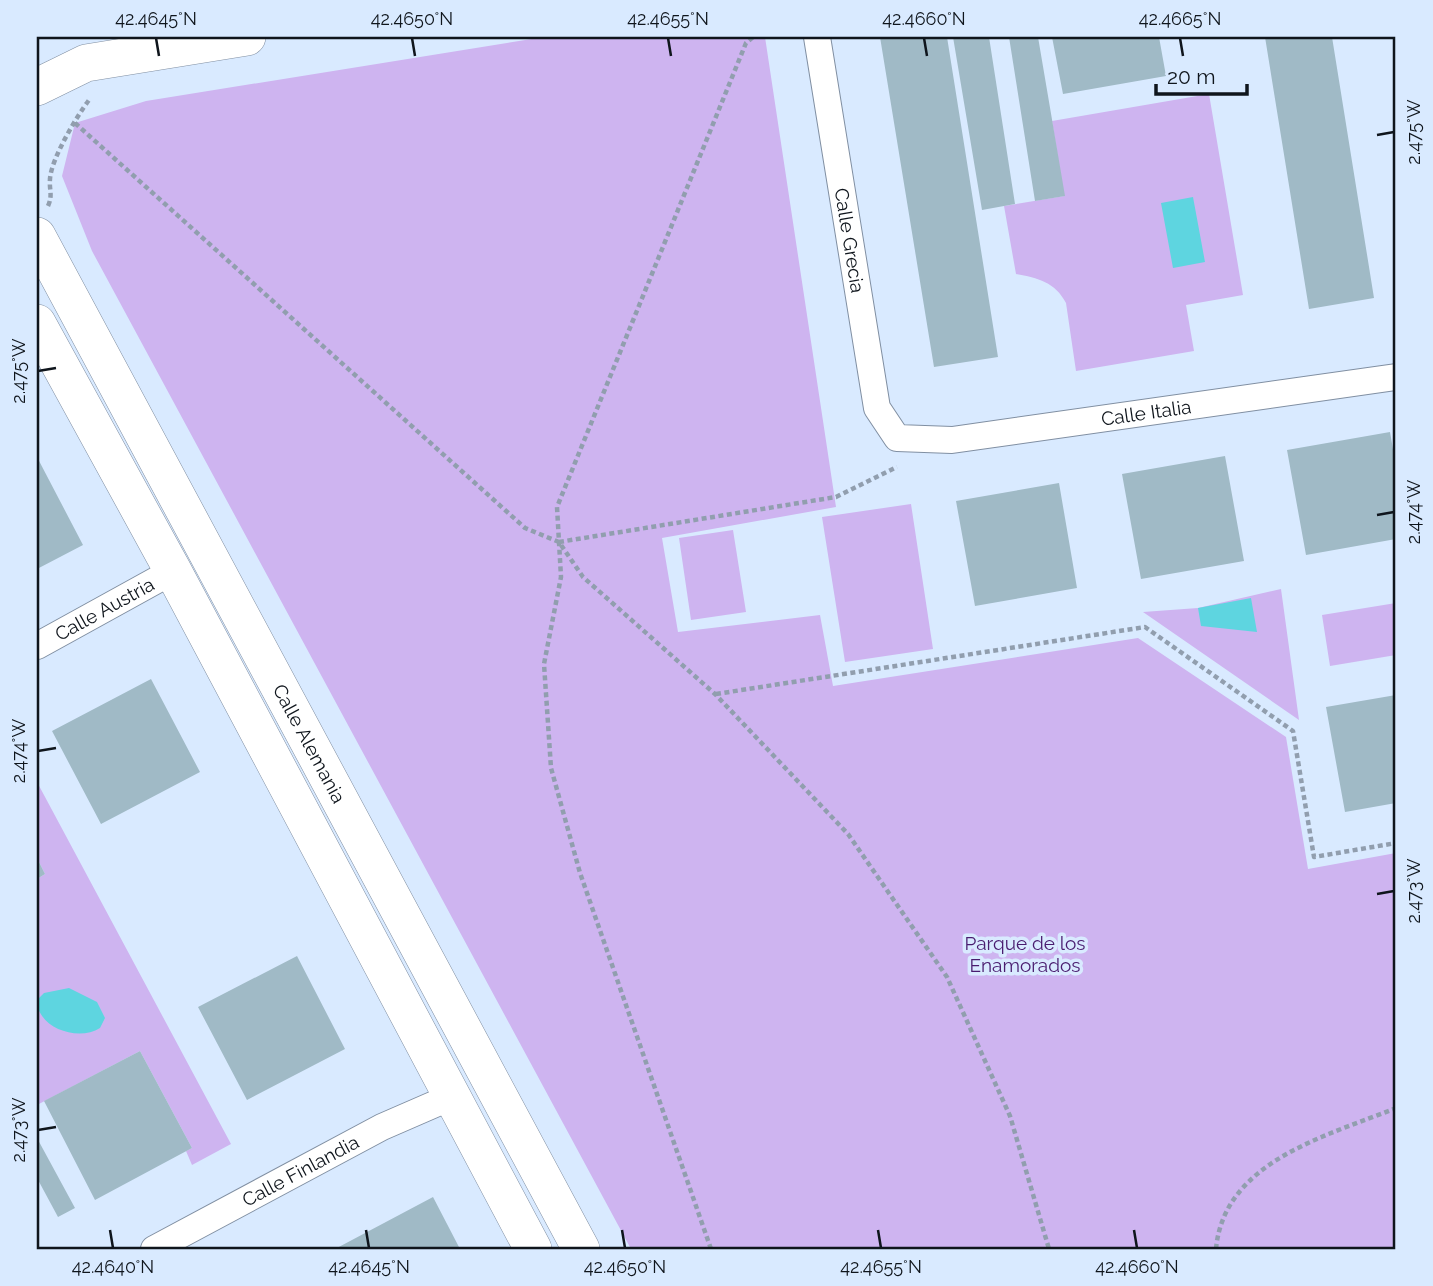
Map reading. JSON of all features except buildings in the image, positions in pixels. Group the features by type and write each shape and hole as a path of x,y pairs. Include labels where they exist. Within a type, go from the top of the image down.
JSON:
{"main road":[{"path":"37,87 86,63 247,37"},
{"name":"Calle Alemania","path":"42,222 581,1249"},
{"name":"Calle Alemania","path":"37,323 173,571 533,1249"}],"street":[{"name":"Calle Grecia","path":"817,37 877,408 901,450"},
{"name":"Calle Italia","path":"901,450 952,440 1396,377"},
{"name":"Calle Austria","path":"37,646 173,571"},
{"name":"Calle Finlandia","path":"153,1249 383,1127 451,1097"}],"path":[{"path":"711,1249 580,873 551,768 544,664 561,577 558,507 746,43 753,37"},
{"path":"42,222 52,196 50,179 53,164 88,101 95,96"},
{"path":"75,123 525,528 559,542 835,497 901,450"},
{"path":"559,542 583,577 715,694 848,834 947,977 1010,1116 1049,1249"},
{"path":"715,694 1145,626 1293,731 1314,857 1396,843"},
{"path":"1216,1249 1217,1231 1233,1196 1267,1165 1316,1140 1396,1108"}],"green space":[{"name":"Parque de los Enamorados","path":"544,37 765,37 836,507 662,538 678,632 820,615 833,686 1138,638 1286,737 1308,869 1396,853 1396,1249 631,1249 92,251 62,176 75,123 146,101"},
{"path":"1209,94 1243,295 1186,305 1194,351 1076,371 1066,303 1057,290 1045,282 1016,274 1004,206 1064,196 1052,121"},
{"path":"911,504 933,649 845,662 822,517"},
{"path":"733,530 746,612 691,620 679,538"},
{"path":"1281,589 1299,720 1143,612 1198,608"},
{"path":"1396,603 1396,655 1330,666 1322,615"},
{"path":"37,782 231,1144 192,1165 186,1151 192,1148 140,1051 37,1105 37,879 45,874 37,858"}],"water":[{"path":"1193,197 1205,262 1173,268 1161,203"},
{"path":"1251,598 1257,632 1201,626 1198,608"},
{"path":"69,988 97,1002 105,1018 100,1028 91,1032 70,1033 51,1025 44,1018 37,1000 44,993"}]}
